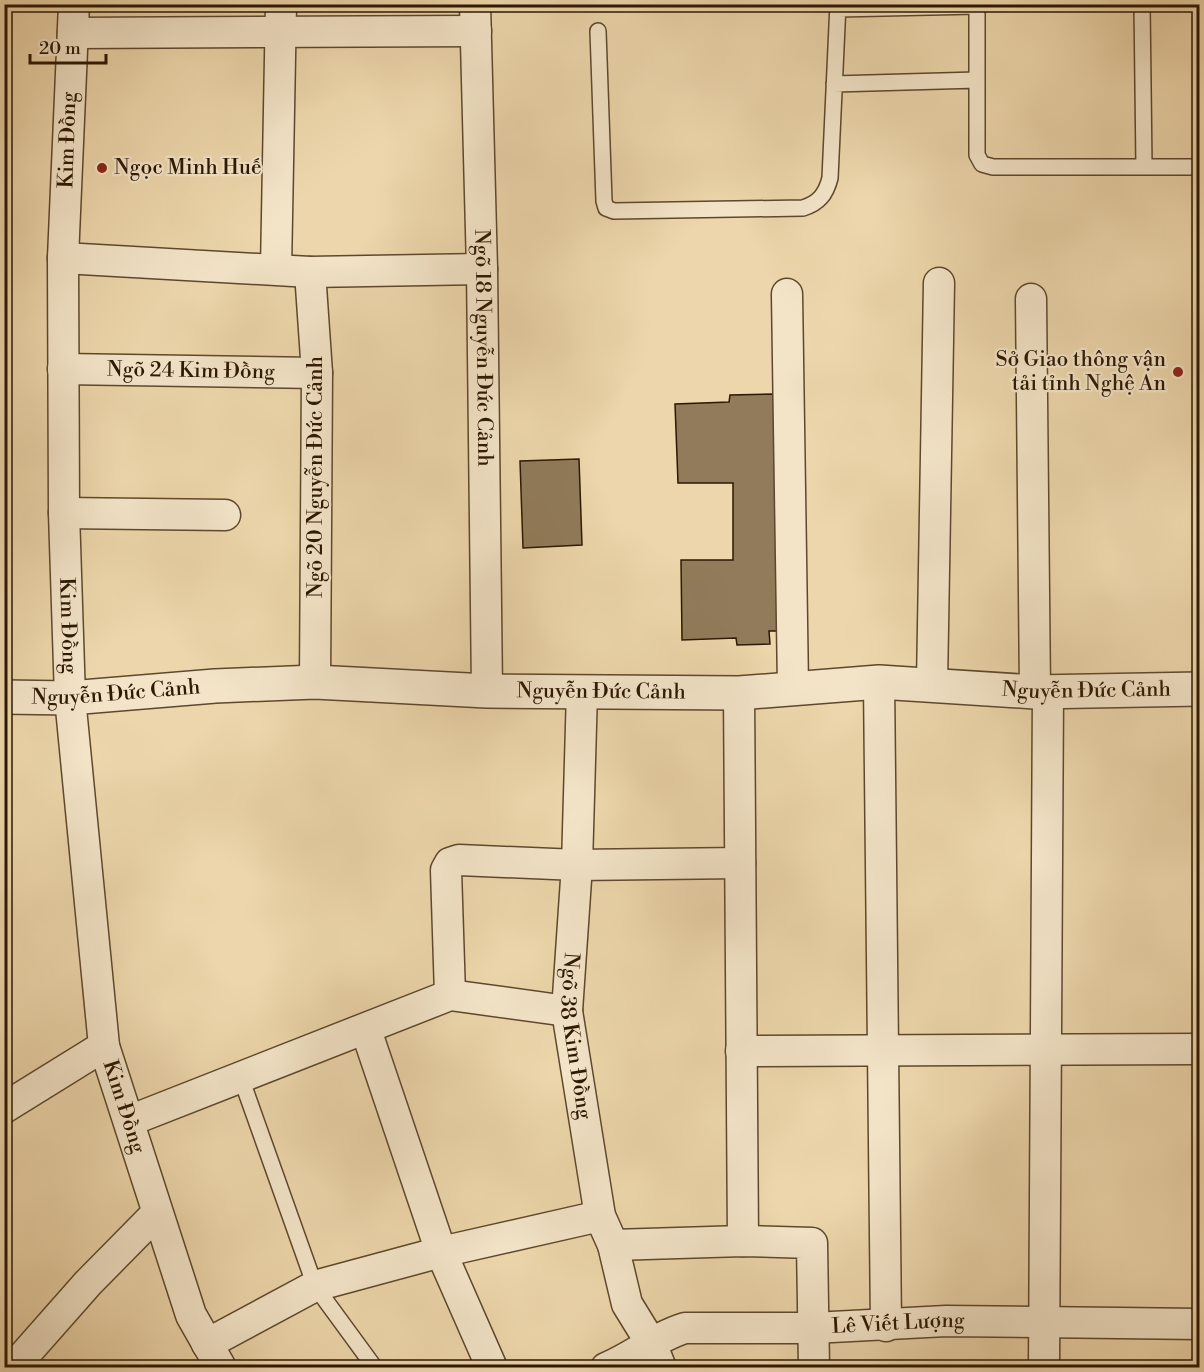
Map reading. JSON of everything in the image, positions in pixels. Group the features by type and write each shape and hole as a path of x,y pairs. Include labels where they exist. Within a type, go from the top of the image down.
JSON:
{"street":[{"path":"276,269 281,4"},
{"path":"74,19 280,34 476,18"},
{"name":"Ngõ 18 Nguyễn Đức Cảnh","path":"476,18 482,269 487,691"},
{"name":"Kim Đồng","path":"74,19 63,258 64,513 70,698 104,1047 190,1315 214,1356"},
{"path":"63,258 310,272 482,269"},
{"name":"Ngõ 20 Nguyễn Đức Cảnh","path":"310,272 317,373 315,682"},
{"path":"933,684 939,283"},
{"path":"788,294 793,687"},
{"path":"1031,299 1042,692 1046,1050 1044,1368"},
{"name":"Ngõ 24 Kim Đồng","path":"63,369 317,373"},
{"path":"64,513 225,515"},
{"name":"Nguyễn Đức Cảnh","path":"4,697 70,698 215,686 315,682 487,691 739,693 879,682 1042,692 1200,689"},
{"path":"879,682 886,1326"},
{"name":"Ngõ 38 Kim Đồng","path":"582,691 577,865 567,1011 600,1216 613,1245 627,1304 656,1355"},
{"path":"739,693 743,1241"},
{"path":"450,995 446,870 450,863 459,860 577,865 740,862"},
{"path":"129,1121 366,1030 450,995 567,1011"},
{"path":"366,1030 441,1252 492,1368"},
{"path":"4,1108 104,1047"},
{"path":"741,1051 1200,1049"},
{"path":"13,1368 88,1283 158,1213"},
{"path":"214,1356 315,1286 441,1252 600,1216"},
{"path":"613,1245 743,1241 812,1243 814,1368"},
{"name":"Lê Viết Lượng","path":"606,1368 633,1356 656,1355 685,1328 813,1328 886,1326 946,1321 1200,1324"}],"lane":[{"path":"1142,4 1144,167"},
{"path":"598,31 603,201 606,208 614,211 803,208 813,205 827,189 830,178 838,7 977,5 977,155 982,164 993,167 1200,167"},
{"path":"834,84 977,80"},
{"path":"241,1078 315,1286 375,1368"}],"building":[{"path":"775,394 780,631 769,631 770,644 737,645 736,638 682,640 681,560 733,560 733,483 678,483 675,404 729,402 730,395"},
{"path":"579,459 582,545 523,548 520,461"}],"place":[{"name":"Ngọc Minh Huế","path":"102,168"},
{"name":"Sở Giao thông vận tải tỉnh Nghệ An","path":"1178,372"}]}
